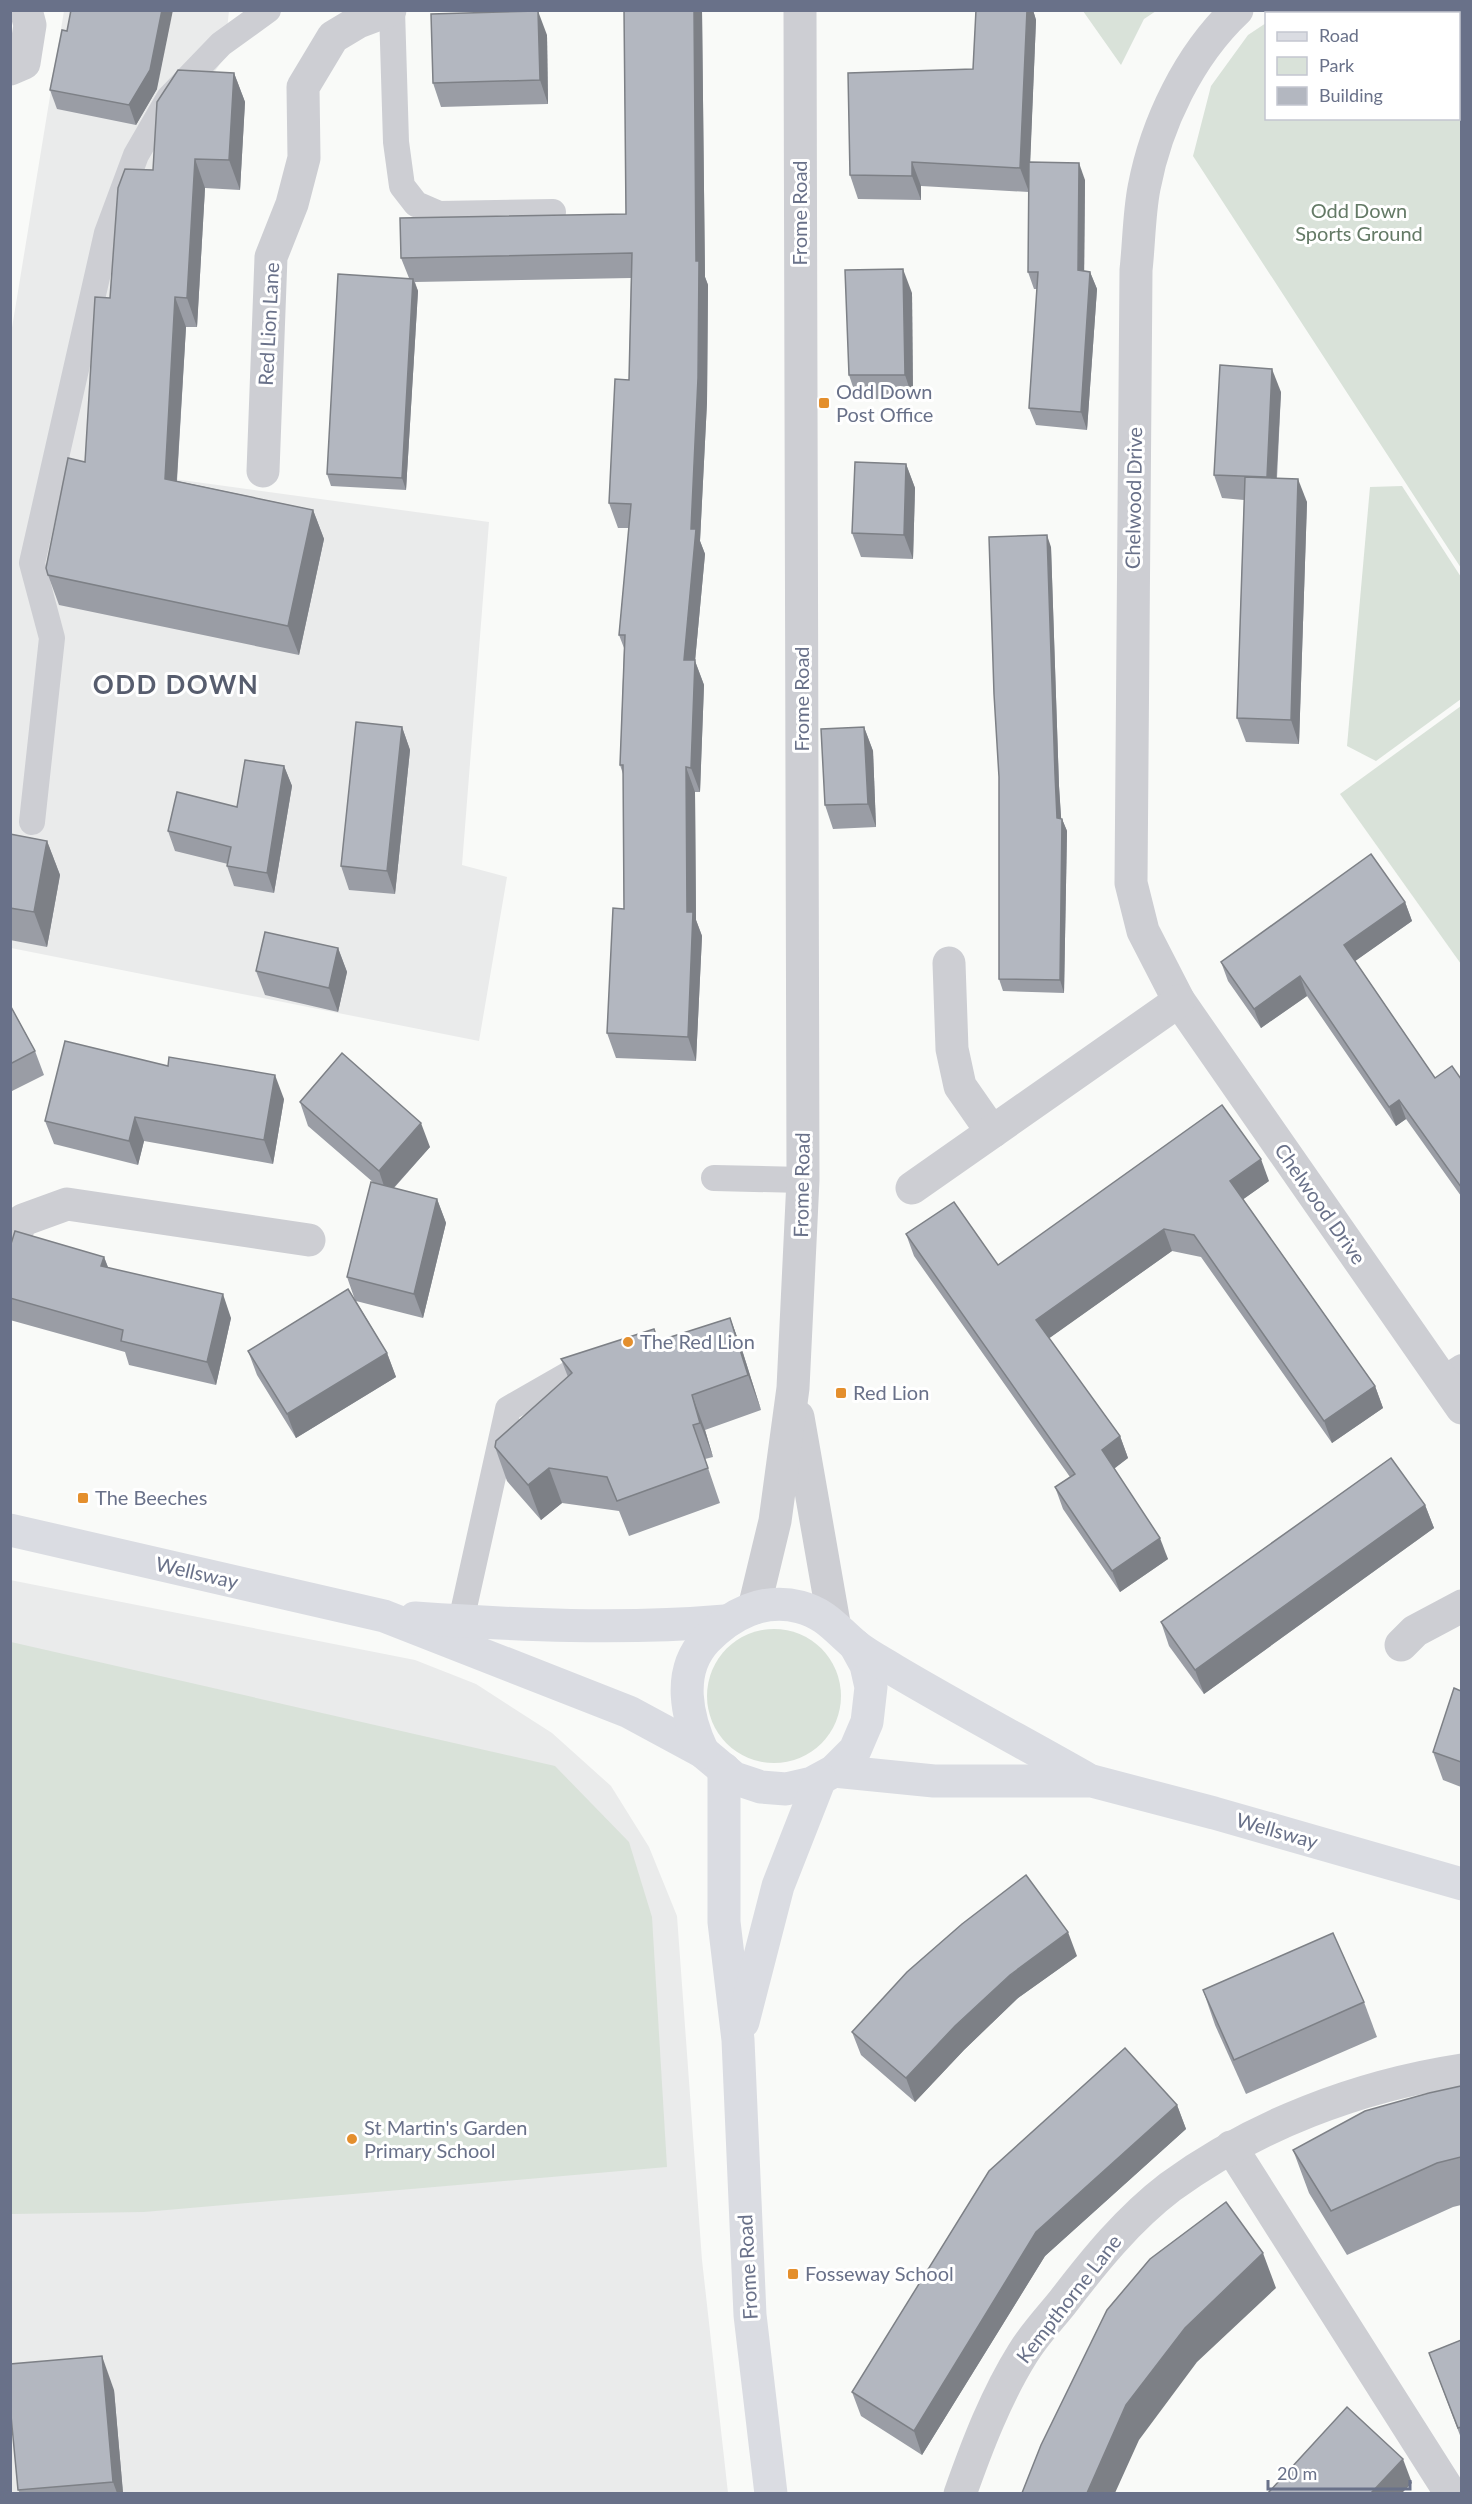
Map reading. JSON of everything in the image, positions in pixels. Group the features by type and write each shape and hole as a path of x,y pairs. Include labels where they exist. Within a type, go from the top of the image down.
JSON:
{"main road":[{"name":"Wellsway","path":"10,1530 384,1616 630,1712 713,1760 734,1778 761,1787 786,1788 827,1775 934,1781 1092,1781 1214,1813 1461,1884"},
{"name":"Wellsway","path":"384,1616 518,1626 655,1627 740,1614 769,1604 800,1607 1092,1781"},
{"path":"713,1760 690,1724 686,1691 694,1659 703,1643 740,1614"},
{"path":"827,1775 855,1750 867,1722 871,1687 866,1665 844,1634"},
{"name":"Frome Road","path":"713,1760 724,1922 738,2040 750,2315 771,2493"},
{"name":"Frome Road","path":"738,2040 778,1886 827,1775"}],"street":[{"path":"10,69 24,63 30,25 26,10"},
{"name":"Red Lion Lane","path":"263,471 271,257 292,204 304,158 303,87 333,37 358,22 391,10"},
{"name":"Frome Road","path":"740,1614 775,1521 793,1388 803,1180 800,10"},
{"name":"Chelwood Drive","path":"1237,10 1186,76 1166,116 1143,188 1136,270 1131,883 1143,931 1179,1001 1452,1373 1461,1408"},
{"path":"949,963 952,1049 960,1086 992,1132"},
{"path":"912,1188 1179,1001"},
{"path":"10,1241 23,1220 67,1204 309,1240"},
{"name":"Frome Road","path":"793,1388 844,1634"},
{"path":"1401,1645 1415,1631 1461,1605"},
{"name":"Kempthorne Lane","path":"960,2493 979,2440 1023,2353 1114,2238 1169,2188 1231,2148 1326,2103 1428,2075 1461,2070"},
{"path":"1231,2148 1451,2493"}],"lane":[{"path":"32,822 52,638 32,563 107,233 136,155 169,98 221,44 268,10"},
{"path":"391,10 396,142 402,186 416,204 439,214 553,212"},
{"path":"714,1178 803,1180"},
{"path":"461,1621 508,1409 576,1370"}],"shaded area":[{"path":"64,11 229,11 224,58 169,139 108,470 489,522 462,865 507,877 479,1041 11,948 11,334"},
{"name":"St Martin's Garden Primary School","path":"10,1580 415,1660 476,1684 552,1733 611,1786 649,1847 677,1916 702,2260 728,2493 11,2493"}],"green space":[{"path":"1083,11 1156,11 1144,19 1121,65"},
{"name":"Odd Down Sports Ground","path":"1461,11 1461,568 1193,156 1211,86 1248,35 1265,24 1265,120 1460,120 1460,12 1284,12"},
{"path":"1402,486 1461,577 1461,699 1376,761 1347,746 1370,487"},
{"path":"1461,706 1461,964 1340,794"},
{"path":"774,1629 800,1634 821,1649 836,1670 841,1696 836,1722 821,1743 800,1758 774,1763 748,1758 727,1743 712,1722 707,1696 712,1670 727,1649 748,1634"},
{"path":"11,1642 555,1766 629,1842 652,1917 667,2167 144,2212 11,2214"}],"building":[{"path":"71,10 162,10 150,70 129,105 50,90 62,30 67,31"},
{"path":"624,10 694,10 696,261 699,261 698,378 691,529 696,529 684,660 695,660 691,768 686,767 687,912 693,912 688,1037 607,1033 613,908 624,909 623,765 620,765 625,635 619,635 631,504 609,503 615,379 629,380 632,253 401,258 400,218 626,214"},
{"path":"976,10 1027,10 1020,168 912,162 912,176 850,175 848,73 973,69"},
{"path":"538,11 540,80 433,83 431,14"},
{"path":"178,70 234,73 229,160 195,159 187,298 175,297 165,479 313,510 288,626 48,575 46,568 68,458 85,462 95,297 110,298 118,188 125,169 153,170 157,102"},
{"path":"1029,162 1079,163 1078,270 1090,272 1081,412 1029,408 1038,272 1028,272"},
{"path":"903,269 905,375 849,375 845,270"},
{"path":"338,274 413,279 402,478 327,474"},
{"path":"1220,365 1272,369 1267,477 1214,475"},
{"path":"855,462 906,464 904,535 852,533"},
{"path":"1245,477 1298,479 1291,720 1237,718"},
{"path":"1047,535 1057,818 1062,819 1060,980 999,979 999,777 989,537"},
{"path":"356,722 402,727 387,871 341,866"},
{"path":"864,727 868,804 825,805 821,729"},
{"path":"245,760 284,766 267,873 227,866 231,847 168,831 177,792 237,807"},
{"path":"10,834 47,841 34,912 10,908"},
{"path":"1371,854 1405,902 1344,945 1435,1078 1452,1066 1461,1079 1461,1187 1399,1100 1389,1107 1300,976 1254,1009 1221,962"},
{"path":"265,932 338,948 329,988 256,971"},
{"path":"10,1005 35,1051 10,1064"},
{"path":"65,1041 168,1066 169,1057 275,1075 264,1140 135,1117 129,1141 45,1121"},
{"path":"342,1053 421,1123 379,1171 300,1102"},
{"path":"1222,1105 1261,1159 1230,1181 1375,1386 1324,1421 1194,1235 1164,1229 1036,1320 1120,1436 1102,1450 1160,1538 1112,1571 1055,1487 1075,1474 906,1234 954,1202 998,1265"},
{"path":"371,1182 437,1199 414,1294 347,1277"},
{"path":"15,1231 104,1257 101,1266 223,1294 207,1362 121,1341 123,1330 10,1298 10,1247"},
{"path":"348,1289 387,1353 287,1414 248,1351"},
{"path":"730,1318 748,1375 692,1395 700,1423 693,1425 708,1468 617,1501 607,1477 549,1468 528,1485 495,1447 496,1441 572,1373 561,1359 654,1329 658,1341"},
{"path":"1391,1458 1425,1505 1195,1670 1161,1622"},
{"path":"1454,1688 1461,1691 1461,1762 1433,1752"},
{"path":"1026,1875 1068,1932 1010,1975 955,2026 906,2078 852,2032 907,1972 962,1924"},
{"path":"1333,1933 1364,2002 1234,2060 1203,1990"},
{"path":"1125,2048 1177,2105 1036,2232 914,2431 852,2392 989,2171"},
{"path":"1461,2086 1461,2157 1437,2163 1331,2211 1293,2150 1365,2111"},
{"path":"1226,2202 1263,2253 1185,2328 1126,2405 1087,2493 1022,2493 1041,2445 1107,2310 1150,2259"},
{"path":"1461,2340 1461,2427 1458,2428 1429,2353"},
{"path":"102,2356 113,2482 18,2490 10,2405 10,2364"},
{"path":"1347,2407 1403,2459 1371,2493 1268,2493"}],"place":[{"name":"Odd Down Post Office","path":"824,403"},
{"name":"The Red Lion","path":"628,1342"},
{"name":"Red Lion","path":"841,1393"},
{"name":"The Beeches","path":"83,1498"},
{"name":"St Martin's Garden Primary School","path":"352,2139"},
{"name":"Fosseway School","path":"793,2274"}],"district":[{"name":"ODD DOWN","path":"176,685"}]}
